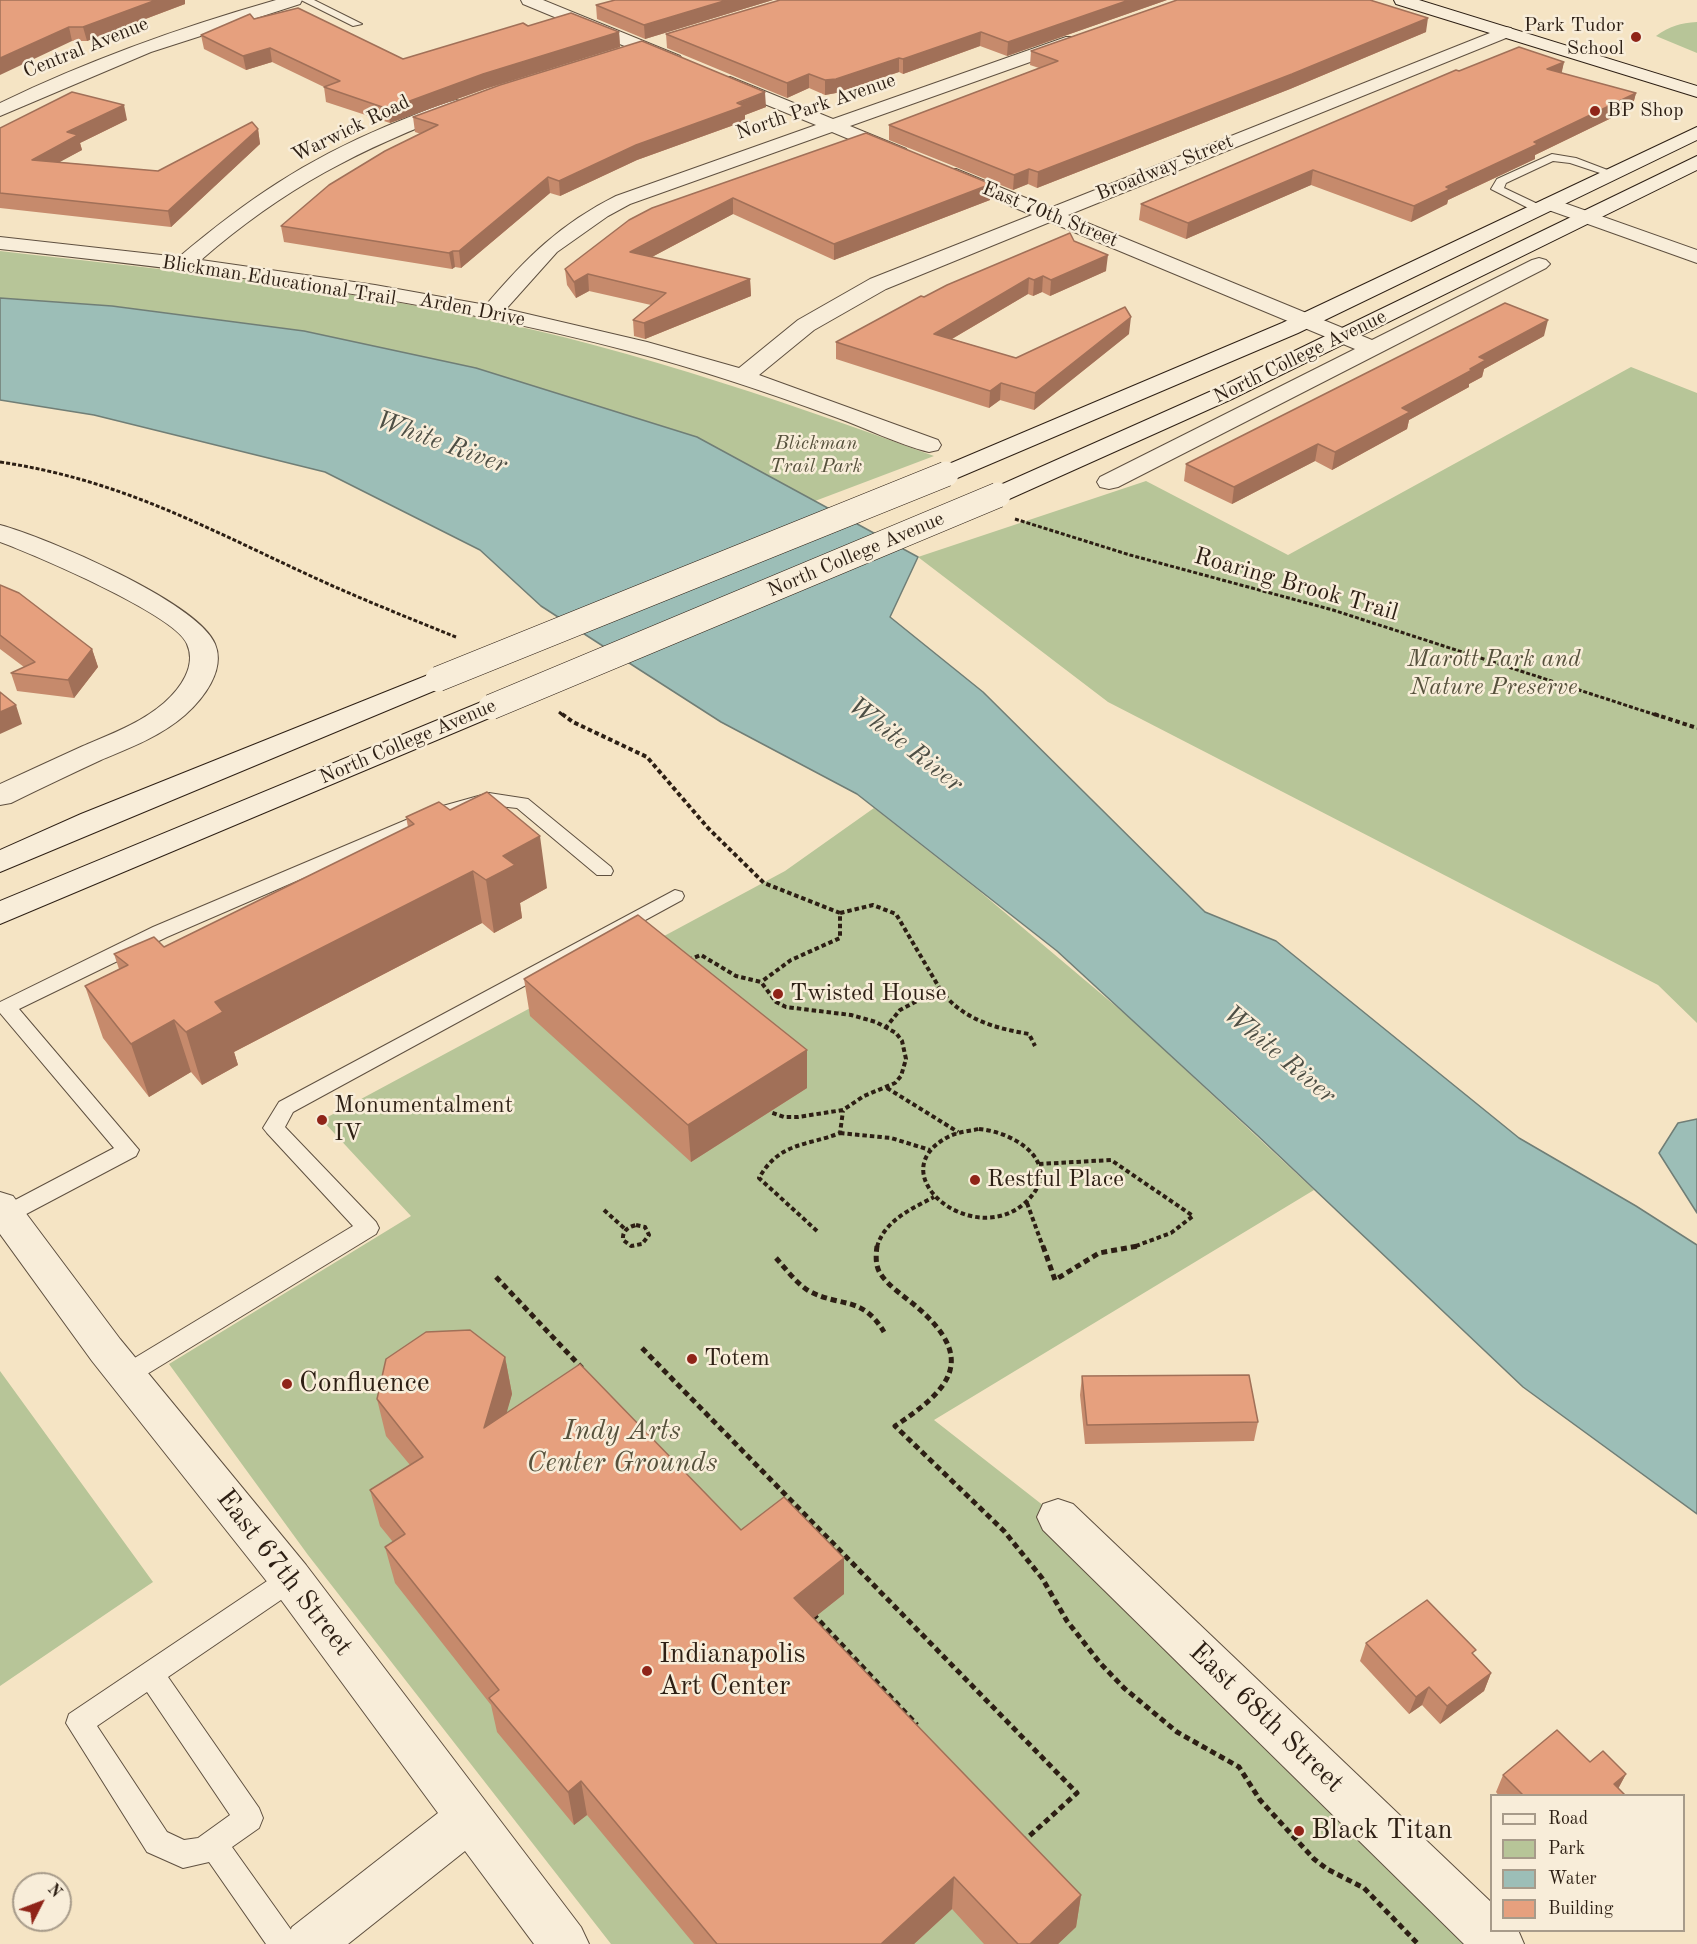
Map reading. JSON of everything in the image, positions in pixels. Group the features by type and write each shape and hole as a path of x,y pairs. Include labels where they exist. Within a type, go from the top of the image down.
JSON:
{"street":[{"name":"Central Avenue","path":"0,110 65,79 128,54 294,0"},
{"name":"East 70th Street","path":"529,0 1372,348"},
{"path":"1402,0 1697,92"},
{"name":"Broadway Street","path":"742,377 793,333 849,298 878,284 1505,32"},
{"name":"North Park Avenue","path":"491,313 544,251 565,234 596,214 646,190 1089,35"},
{"path":"621,54 676,38"},
{"name":"Warwick Road","path":"184,264 245,213 305,174 387,134 473,100"},
{"name":"North College Avenue","path":"0,862 104,816 438,679 946,474 1306,320 1697,133"},
{"name":"North College Avenue","path":"0,913 491,707 1004,506 1168,421 1697,162"},
{"path":"1544,207 1585,217 1697,257"},
{"name":"Arden Drive","path":"0,243 184,264 397,295 491,313 598,337 742,377 832,407 929,445"},
{"name":"North College Avenue","path":"1109,482 1539,264"},
{"path":"0,534 58,556 145,598 197,636 202,646 204,663 193,689 182,702 150,725 0,796"},
{"name":"East 67th Street","path":"2,1210 126,1375 291,1580 564,1944"},
{"name":"East 68th Street","path":"1058,1517 1499,1944"},
{"path":"309,1944 470,1817"}],"lane":[{"path":"306,0 357,24"},
{"path":"1544,207 1497,189 1501,181 1552,157 1572,160 1612,174"},
{"path":"2,1210 128,1150 6,1007 160,932 438,813 489,799 522,803 604,871"},
{"path":"126,1375 368,1228 274,1128 286,1107 675,896"},
{"path":"151,1675 249,1818 203,1851 183,1854 157,1842 80,1723 291,1580"},
{"path":"213,1844 284,1944"}],"path":[{"path":"0,462 21,464 113,486 202,523 251,548"},
{"name":"Roaring Brook Trail","path":"1004,506 1130,555 1333,610 1697,728"},
{"path":"764,883 840,913 873,905 896,914 949,1002 963,1013 1013,1031 1029,1034 1035,1046"},
{"path":"681,962 701,956 728,974 745,980 761,982 791,960 840,938 840,913"},
{"path":"761,982 776,1002 786,1007 841,1014 887,1026 902,1040 908,1051 906,1066 893,1084 863,1096 843,1111 792,1118 779,1117 770,1112"},
{"path":"887,1026 900,1010 940,989"},
{"path":"887,1088 958,1132"},
{"path":"840,1133 843,1111"},
{"path":"979,1129 1005,1133 1026,1146 1039,1164 1040,1180 1038,1189 1027,1203 1009,1213 987,1218 954,1211 934,1197 924,1183 923,1163 930,1150 943,1138 958,1132 979,1129"},
{"path":"817,1231 759,1178 770,1161 796,1144 832,1137 840,1133 891,1138 930,1150"},
{"path":"1027,1203 1055,1280 1099,1253 1135,1247 1156,1240 1193,1216 1111,1160 1039,1164"},
{"path":"934,1197 886,1227 875,1250 875,1261 879,1272 944,1333 952,1356 948,1376 940,1393 924,1407 895,1426 1004,1531 1042,1578 1067,1621 1100,1663 1124,1688 1177,1732 1239,1767 1260,1800 1314,1859 1327,1869 1364,1888 1418,1944"},
{"path":"604,1209 625,1229"},
{"path":"636,1225 645,1227 649,1232 648,1239 642,1244 632,1246 623,1240 622,1234 625,1229 636,1225"},
{"path":"776,1258 798,1282 810,1291 866,1309 884,1332"},
{"path":"496,1277 586,1372"},
{"path":"642,1348 1077,1793 1025,1840 1017,1831"},
{"path":"805,1606 919,1727"}],"green space":[{"path":"1697,22 1697,53 1656,36 1675,26"},
{"name":"Blickman Trail Park","path":"0,251 330,291 502,323 690,372 934,456 815,501 697,437 476,368 304,331 113,306 0,298"},
{"name":"Marott Park and Nature Preserve","path":"1631,367 1697,393 1697,1023 1658,985 1108,702 918,557 1146,481 1288,555"},
{"name":"Indy Arts Center Grounds","path":"874,808 978,890 1131,1019 1314,1190 934,1420 1058,1517 1499,1944 611,1944 308,1555 169,1364 411,1216 322,1120 785,871"},
{"path":"0,1371 153,1582 0,1686"}],"water":[{"name":"White River","path":"0,298 112,306 304,331 476,368 697,437 918,557 890,617 983,692 1205,912 1276,941 1519,1138 1636,1206 1697,1245 1697,1514 1523,1387 1257,1135 1057,951 857,794 721,722 541,606 480,550 325,472 94,415 0,400"},
{"path":"1697,1119 1697,1213 1659,1153 1678,1123"}],"building":[{"path":"0,0 156,0 83,27 69,27 0,58"},
{"path":"615,0 727,0 644,25 596,5"},
{"path":"780,0 1129,0 1008,42 981,32 836,79 825,80 809,74 787,83 666,34"},
{"path":"1177,0 1370,0 1428,18 1292,74 1038,172 1029,169 1014,175 889,125 1058,61 1031,51"},
{"path":"298,8 403,59 523,23 528,26 571,13 619,32 483,74 388,109 324,87 340,81 270,48 243,56 201,35 250,14 254,19"},
{"path":"642,41 765,92 737,103 744,106 636,145 559,181 548,177 459,251 449,253 281,226 329,185 385,151 438,125 413,117 500,85"},
{"path":"1519,47 1564,62 1547,69 1636,93 1534,142 1538,144 1446,187 1450,189 1414,206 1313,170 1188,223 1141,204 1456,70 1459,71"},
{"path":"72,92 124,105 67,132 78,135 32,160 158,171 252,122 258,129 168,211 0,193 0,128"},
{"path":"866,133 991,184 834,244 733,198 630,252 750,279 644,323 633,320 666,293 588,274 574,282 565,269 629,220 652,208"},
{"path":"1070,233 1074,241 1108,255 1051,280 1043,276 1034,280 1029,278 934,334 1016,358 1125,307 1131,317 1035,393 1001,383 990,391 836,342 921,296 924,297"},
{"path":"1505,303 1548,320 1479,357 1486,360 1402,408 1410,412 1335,452 1318,444 1234,487 1186,464"},
{"path":"0,585 19,593 92,649 68,680 11,673 35,662 0,635"},
{"path":"0,692 16,705 0,712"},
{"path":"487,792 540,836 503,856 515,865 486,880 473,871 215,1002 223,1012 186,1032 174,1020 131,1044 85,986 128,965 114,954 154,937 164,947 414,824 406,817 439,802 450,810"},
{"path":"638,915 807,1050 688,1125 524,979"},
{"name":"Indianapolis Art Center","path":"470,1330 505,1357 484,1428 580,1364 741,1530 784,1497 844,1558 794,1598 1081,1895 1030,1944 1018,1944 954,1877 881,1944 717,1944 581,1781 568,1792 489,1698 499,1690 385,1547 405,1534 370,1490 423,1457 377,1399 386,1359 426,1332"},
{"path":"1249,1375 1258,1422 1087,1425 1082,1376"},
{"path":"1427,1600 1476,1650 1472,1653 1491,1673 1447,1706 1429,1687 1416,1697 1366,1643"},
{"path":"1557,1730 1590,1762 1603,1751 1626,1774 1614,1784 1624,1794 1522,1794 1503,1775"}],"place":[{"name":"Park Tudor School","path":"1636,37"},
{"name":"BP Shop","path":"1595,111"},
{"name":"Twisted House","path":"778,994"},
{"name":"Monumentalment IV","path":"322,1120"},
{"name":"Restful Place","path":"975,1180"},
{"name":"Totem","path":"692,1359"},
{"name":"Confluence","path":"287,1384"},
{"name":"Indianapolis Art Center","path":"647,1671"},
{"name":"Black Titan","path":"1299,1831"}]}
